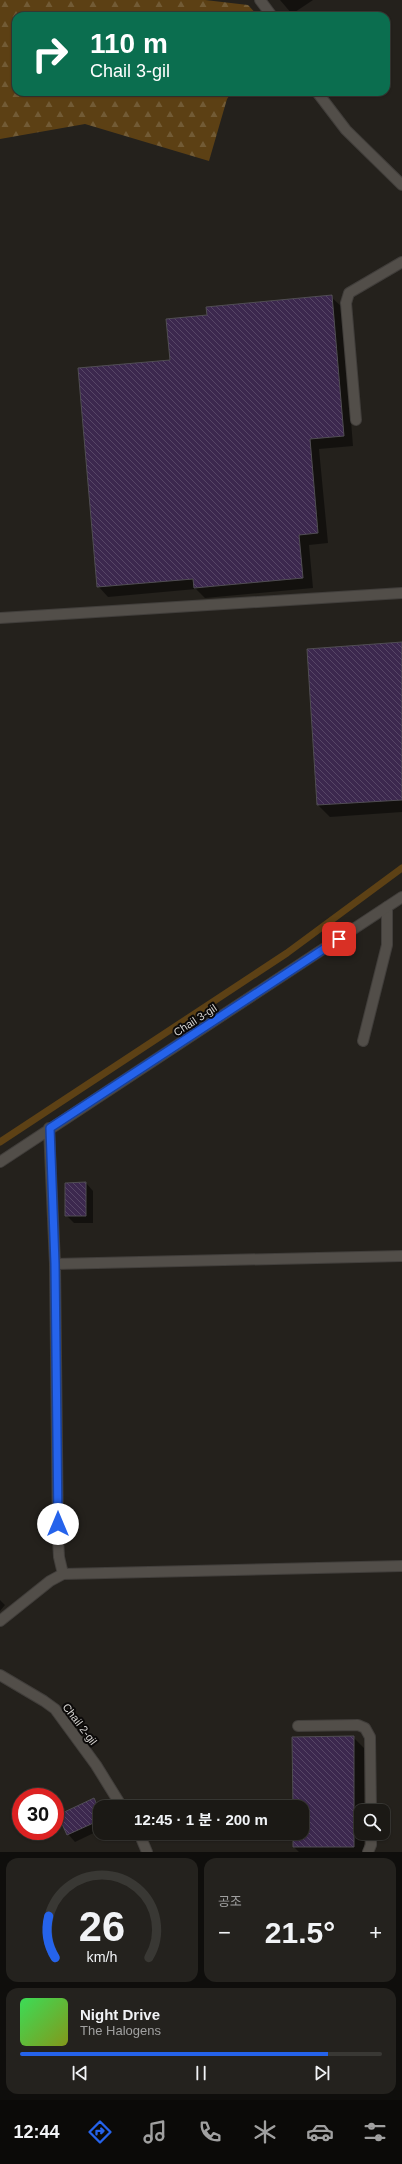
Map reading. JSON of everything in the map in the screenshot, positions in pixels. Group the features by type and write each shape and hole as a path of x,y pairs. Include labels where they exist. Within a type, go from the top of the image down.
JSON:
{"street":[{"path":"260,0 269,12"},
{"path":"320,96 346,130 402,185"},
{"path":"356,420 346,303 349,293 402,262"},
{"path":"0,618 402,594"},
{"name":"Chail 3-gil","path":"0,1162 402,897"},
{"path":"363,1041 387,945 387,907"},
{"path":"50,1128 55,1264 58,1539 59,1557 63,1574"},
{"path":"55,1264 402,1256"},
{"path":"0,1621 50,1581 63,1574 402,1566"},
{"name":"Chail 2-gil","path":"0,1675 55,1709 96,1765 118,1800"},
{"path":"298,1726 358,1725 365,1728 370,1737 371,1804"},
{"path":"142,1840 148,1852"},
{"path":"368,1852 371,1845 371,1840"}],"green space":[{"path":"0,0 205,0 248,5 254,12 12,12 12,96 229,96 209,161 85,124 0,139"}],"building":[{"path":"332,295 344,436 310,439 318,533 299,535 303,578 194,588 193,579 97,587 78,368 170,360 166,319 207,315 206,307"},
{"path":"402,642 402,800 317,805 307,649"},
{"path":"86,1182 86,1216 65,1216 65,1183"},
{"path":"354,1736 354,1847 293,1847 293,1840 309,1840 309,1800 293,1800 292,1737"},
{"path":"94,1798 95,1800 93,1800 93,1823 67,1835 64,1828 64,1812"}],"waterway":[{"path":"0,1142 287,953 402,868"}],"route":[{"path":"58,1524 55,1264 50,1128 339,939"}]}
